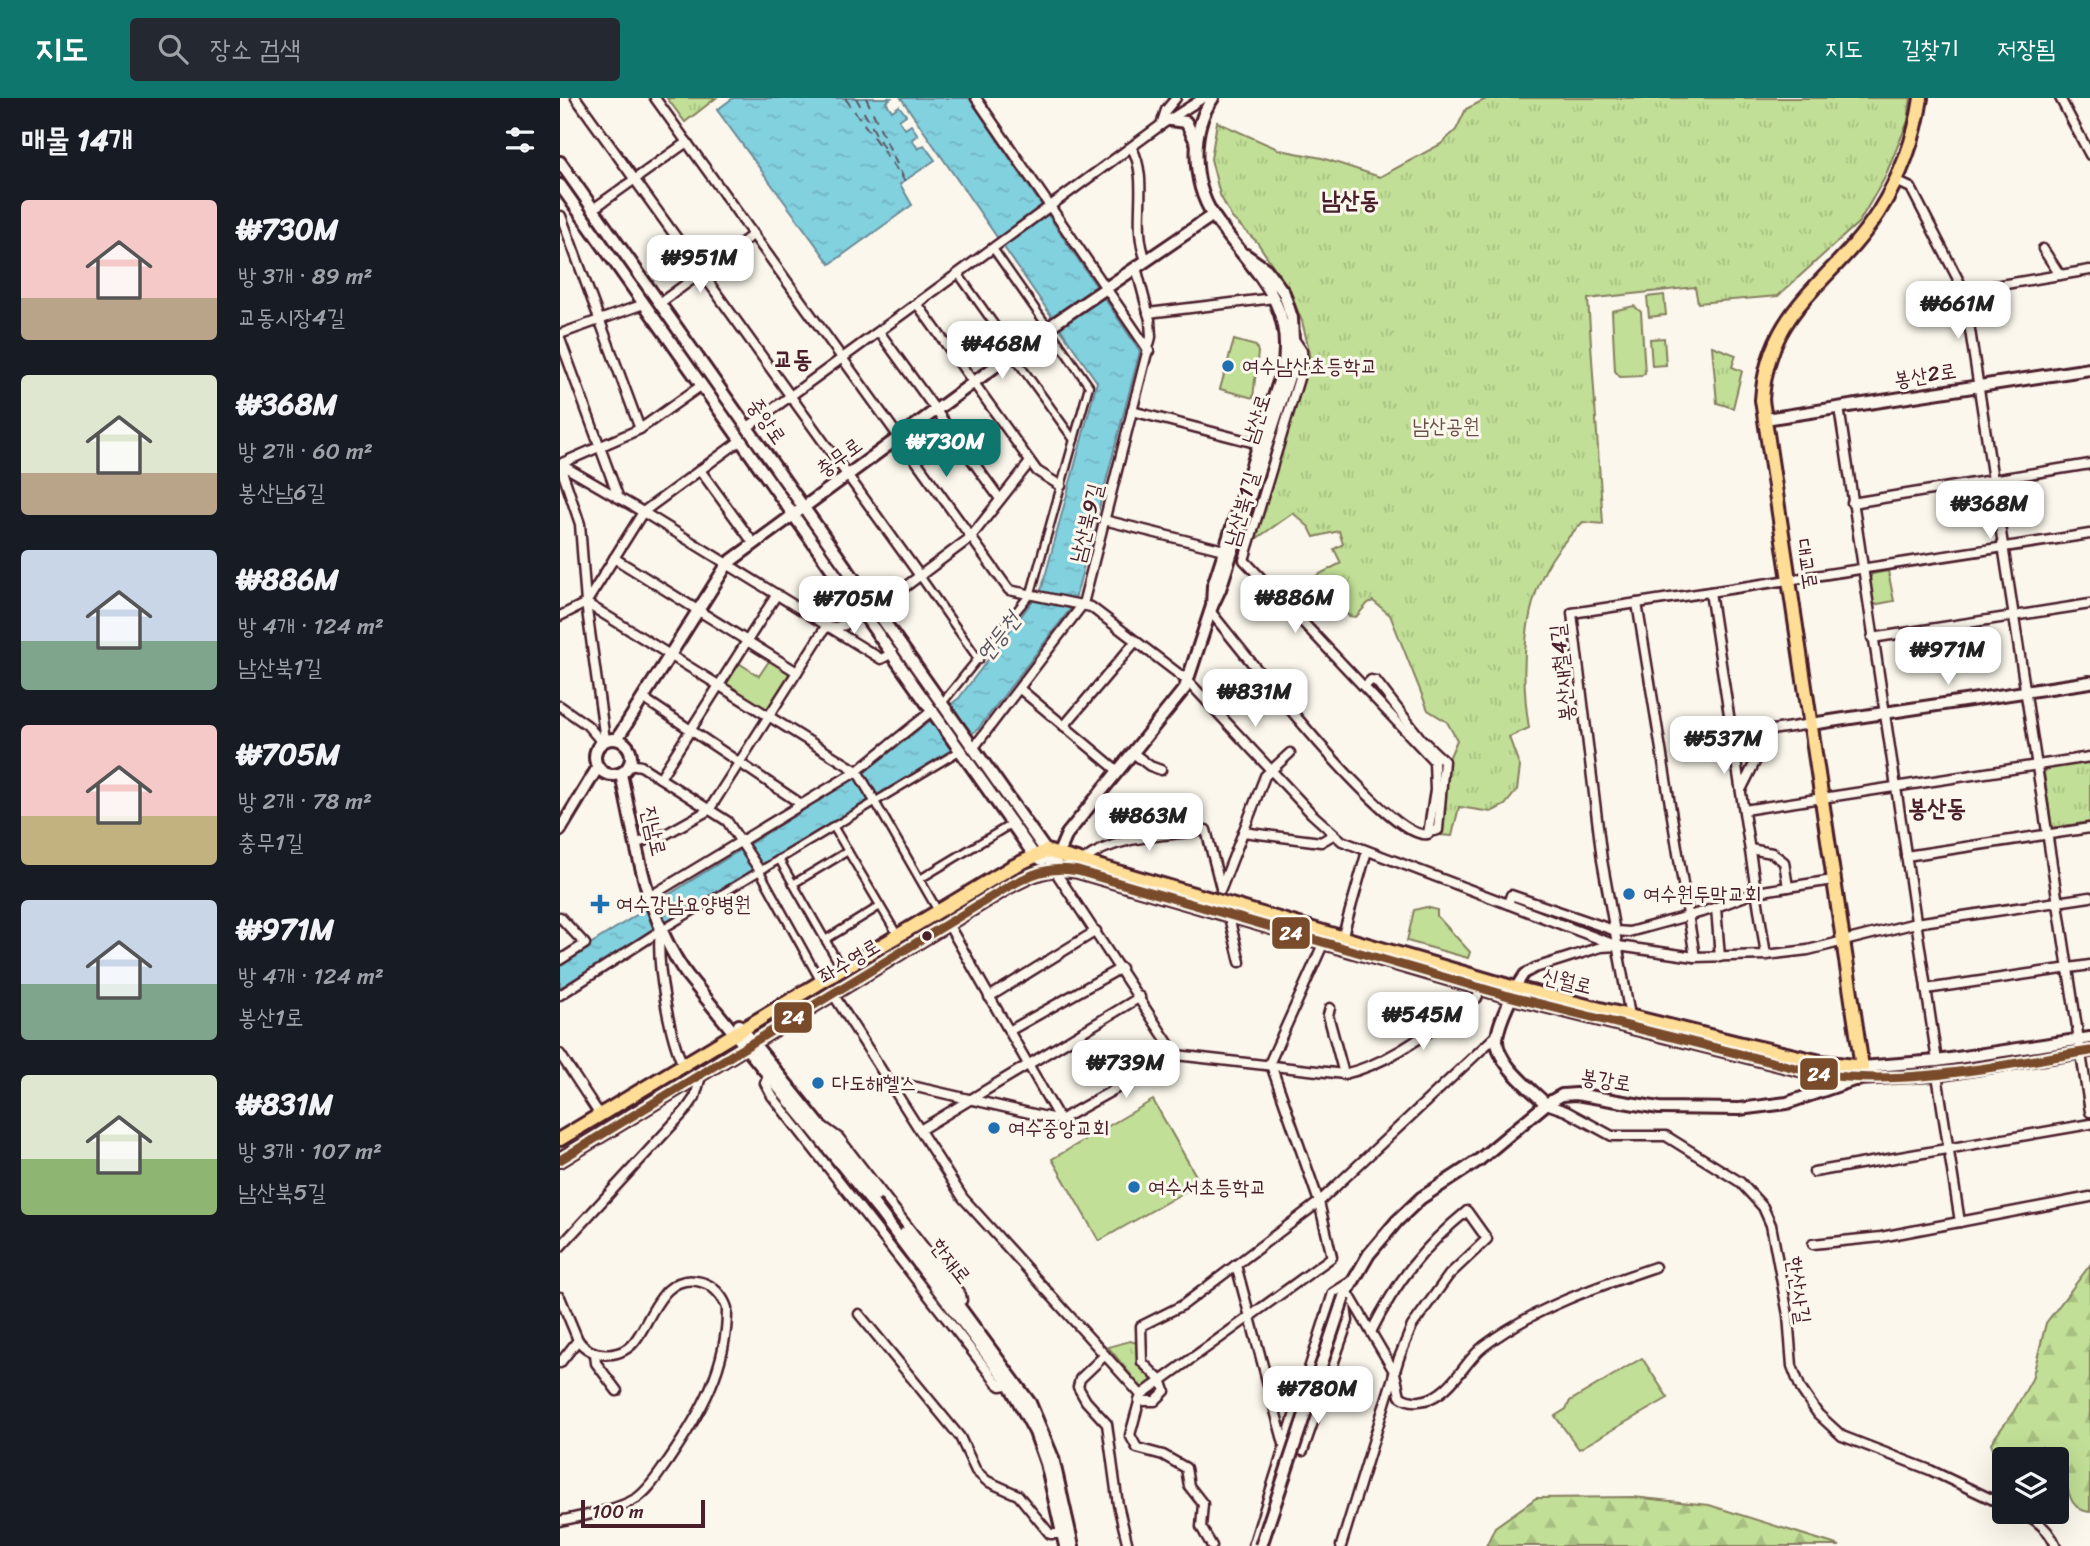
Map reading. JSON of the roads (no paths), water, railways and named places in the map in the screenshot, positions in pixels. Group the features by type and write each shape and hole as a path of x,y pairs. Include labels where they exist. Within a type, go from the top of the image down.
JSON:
{"main road":[{"name":"대교로","path":"1860,1073 1844,941 1765,419 1763,381 1778,334 1805,296 1850,249 1877,214 1896,181 1914,132 1921,98"},
{"name":"신월로","path":"1046,853 1219,893 1513,992 1818,1074 1860,1073"},
{"name":"좌수영로","path":"560,1139 938,911 1046,853"},
{"name":"신월로","path":"1053,868 1079,871 1481,988 1630,1016 1860,1073"},
{"name":"좌수영로","path":"560,1160 1019,881 1053,868"},
{"path":"804,992 813,1005"},
{"path":"656,1082 664,1096"}],"street":[{"path":"576,98 979,660"},
{"path":"655,98 1009,590 1079,603 1136,641 1188,681 1333,835 1342,841 1618,946 1695,957 1766,955 1844,941 1916,923 2090,897"},
{"path":"976,98 1149,351"},
{"path":"748,427 1203,98"},
{"name":"남산로","path":"1211,608 1213,586 1284,361 1282,321 1275,298 1213,215 1200,179 1197,145 1202,117 1213,98"},
{"path":"2060,98 2090,155"},
{"path":"1165,123 1166,110 1174,99"},
{"path":"1165,123 1186,122 1197,145"},
{"path":"593,209 687,142"},
{"path":"1132,148 1139,167 1139,235 1146,260"},
{"name":"중앙로","path":"560,162 973,743"},
{"path":"1896,181 1911,188 1964,291 2070,968 2086,1038 2084,1052 2090,1112"},
{"path":"560,185 1013,823 1046,853"},
{"path":"571,201 560,216 640,429"},
{"path":"1105,288 1213,215"},
{"path":"660,303 754,234"},
{"path":"943,702 1031,593 1089,384 996,248"},
{"path":"2043,249 2060,275"},
{"name":"남산로","path":"1046,853 1067,834 1188,681 1211,608 1220,589 1292,370 1294,339 1289,306 1279,285 1266,269 1245,255"},
{"name":"남산북9길","path":"973,743 1020,689 1079,603 1149,351 1151,331 1136,267"},
{"path":"1964,291 2090,270"},
{"path":"959,275 1074,440"},
{"name":"충무로","path":"617,739 727,563 1105,288"},
{"path":"1148,313 1275,298"},
{"path":"618,496 560,336 645,304"},
{"path":"918,304 1030,462 1041,475 1061,486"},
{"path":"880,332 1000,499"},
{"name":"남산북1길","path":"1211,608 1361,790 1407,830 1419,835 1438,830 1444,761 1421,739 1376,681 1372,680 1365,686 1244,558 1301,371 1303,351 1294,339"},
{"name":"봉산2로","path":"1765,419 2090,369"},
{"path":"560,464 640,429 702,385"},
{"path":"1839,407 1937,1061"},
{"path":"1132,411 1259,444"},
{"path":"560,616 586,603 643,512 741,440"},
{"path":"877,608 970,538 1030,462"},
{"path":"560,464 618,496 881,659 893,653"},
{"path":"560,464 580,524 586,603 603,741 595,752 598,767 560,830"},
{"path":"1852,503 2090,464"},
{"path":"700,470 754,544"},
{"path":"1104,520 1224,550"},
{"name":"봉산새철4길","path":"1630,1016 1602,860 1572,613 2090,534"},
{"path":"614,558 797,672"},
{"path":"1710,592 1766,955"},
{"path":"660,778 777,594"},
{"path":"586,603 857,771 938,911"},
{"path":"1637,603 1695,957"},
{"path":"1872,638 2090,604"},
{"path":"829,626 845,625 863,612"},
{"path":"636,843 666,834 709,810 829,626"},
{"path":"1064,726 1136,641"},
{"path":"1732,736 2090,681"},
{"path":"1020,689 1118,771"},
{"path":"642,698 802,804"},
{"path":"560,706 603,741"},
{"path":"649,897 857,771 933,710"},
{"path":"1741,790 1761,750 1759,732"},
{"path":"598,767 608,774 621,774 630,764 630,749 617,739 603,741"},
{"path":"973,743 1176,1055"},
{"path":"560,995 874,799 961,750"},
{"path":"1133,753 1150,766 1161,770"},
{"path":"1219,893 1265,776 1290,754"},
{"path":"1744,810 2090,757"},
{"path":"630,764 642,766 727,821 742,842 821,982"},
{"name":"진남로","path":"621,774 649,897 660,931"},
{"path":"920,879 1013,823"},
{"path":"833,826 898,936"},
{"path":"1906,856 2090,828"},
{"path":"1084,860 1096,851 1117,844 1206,830 1219,893"},
{"path":"1243,832 1321,842 1333,835"},
{"path":"1750,849 1772,853 1784,862 1788,887"},
{"path":"793,884 848,851"},
{"path":"1343,935 1367,852"},
{"path":"779,859 842,969"},
{"path":"1508,904 1511,895 1616,932 1635,931 1716,908 1756,892 1833,880"},
{"path":"825,940 880,906"},
{"path":"1716,908 1720,957"},
{"path":"1228,913 1240,962"},
{"path":"560,917 585,944 560,960"},
{"path":"948,924 1060,1120"},
{"path":"660,931 677,961 709,1002 740,1031"},
{"path":"660,931 659,961 677,1050 683,1065"},
{"path":"989,997 1096,931"},
{"path":"1212,1546 1201,1527 1203,1504 1189,1486 1185,1468 1163,1455 1137,1448 1130,1439 1140,1398 1331,1259 1320,1202 1271,1066 1272,1056 1324,942"},
{"path":"1546,1104 1504,1059 1498,1046 1498,1034 1513,992 1524,974 1540,965 1594,949 1618,946"},
{"path":"1926,989 2090,965"},
{"path":"1009,1031 1121,968"},
{"path":"890,1081 1060,1120 1176,1055 1344,1074 1370,1066 1477,998 1481,988"},
{"path":"833,994 976,1214 1105,1355 1140,1398"},
{"path":"920,1130 1140,997"},
{"path":"1330,1008 1328,1015 1344,1074"},
{"name":"한재로","path":"740,1031 821,1125 1016,1381 1040,1423 1060,1485 1073,1546"},
{"path":"1162,1382 1142,1362 1142,1326 1184,1305 1320,1202 1498,1034"},
{"name":"신월로","path":"1860,1073 2086,1038"},
{"name":"한재로","path":"750,1044 769,1073 879,1211 1009,1384 1035,1432 1065,1546"},
{"name":"신월로","path":"1860,1073 1937,1075 2084,1052"},
{"path":"560,1054 600,1115"},
{"path":"560,1247 686,1110 695,1097 702,1073"},
{"name":"봉강로","path":"1261,1546 1348,1290 1381,1238 1421,1198 1490,1152 1546,1104 1571,1093 1659,1108 1739,1109 1787,1102 1860,1073"},
{"path":"1937,1075 1960,1222"},
{"name":"한산사길","path":"1546,1104 1566,1111 1612,1136 1666,1136 1740,1182 1763,1208 1771,1225 1788,1315 1792,1366 1801,1389 1818,1414 1842,1436 1930,1470 1992,1499"},
{"path":"1814,1172 2090,1124"},
{"path":"1813,1244 1881,1237 2090,1197"},
{"path":"1341,1546 1412,1326 1423,1307 1449,1275 1487,1238 1467,1211 1432,1240 1404,1272 1371,1332"},
{"path":"1236,1265 1284,1444"},
{"path":"1348,1290 1395,1373 1396,1387 1403,1398 1417,1401 1431,1398 1445,1390 1476,1353 1496,1337 1582,1291 1654,1267"},
{"path":"560,1297 578,1340 595,1354 616,1353 634,1343 660,1298 676,1285 704,1283 715,1290 726,1304 724,1349 707,1398 691,1428 648,1489 631,1501 560,1521"},
{"path":"1284,1444 1303,1451 1348,1321 1348,1290"},
{"path":"1252,1546 1333,1293 1348,1290"},
{"path":"859,1314 960,1437 976,1472 988,1481 1018,1495 1050,1534 1062,1534"},
{"path":"560,1363 578,1340"},
{"path":"595,1354 596,1363 617,1391"},
{"path":"1105,1355 1080,1379 1078,1387 1086,1401 1107,1424 1118,1505 1128,1546"},
{"path":"2040,1524 2056,1546"}],"water":[{"path":"733,98 891,98 886,102 892,111 899,106 906,115 899,120 905,129 911,125 918,135 912,139 918,149 924,145 935,160 900,184 912,205 830,264 717,110"},
{"path":"901,98 969,98 1140,351 1076,596 1071,608 978,729 951,750 560,988 560,963 867,770 959,698 1042,588 1097,382"}],"place":[{"name":"여수남산초등학교","path":"1228,366"},
{"name":"여수원두막교회","path":"1629,894"},
{"name":"여수강남요양병원","path":"600,904"},
{"name":"다도해헬스","path":"818,1083"},
{"name":"여수중앙교회","path":"994,1128"},
{"name":"여수서초등학교","path":"1134,1187"}],"district":[{"name":"남산동","path":"1350,200"},
{"name":"교동","path":"793,359"},
{"name":"봉산동","path":"1937,808"}],"park label":[{"name":"남산공원","path":"1446,426"}],"water label":[{"name":"연등천","path":"998,637"}]}
